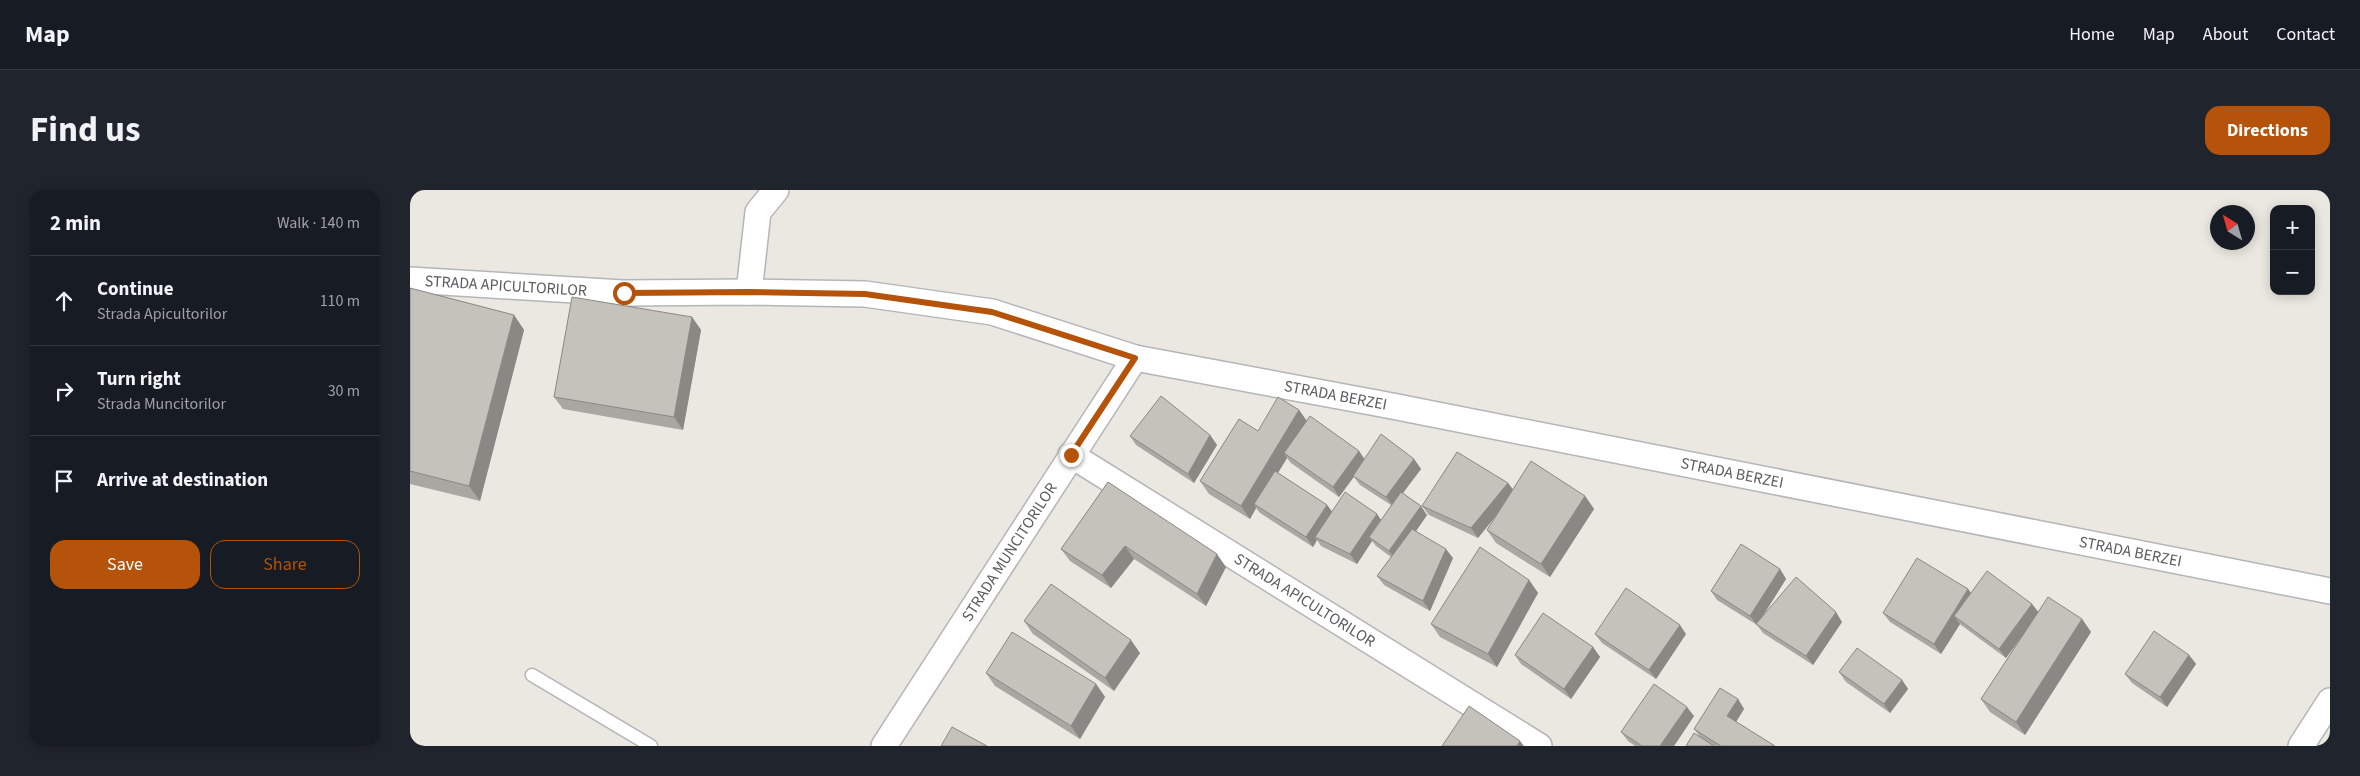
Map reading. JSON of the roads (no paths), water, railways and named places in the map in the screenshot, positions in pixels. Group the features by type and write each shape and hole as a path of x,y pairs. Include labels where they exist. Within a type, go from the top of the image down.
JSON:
{"street":[{"path":"749,292 758,212 776,190"},
{"name":"STRADA APICULTORILOR","path":"410,280 624,293 749,292 865,294 992,312 1135,358"},
{"name":"STRADA MUNCITORILOR","path":"884,746 1135,358"},
{"name":"STRADA BERZEI","path":"1135,358 1387,405 2330,591"},
{"name":"STRADA APICULTORILOR","path":"1071,455 1539,746"},
{"path":"2301,746 2330,701"}],"lane":[{"path":"532,675 651,746"}]}
